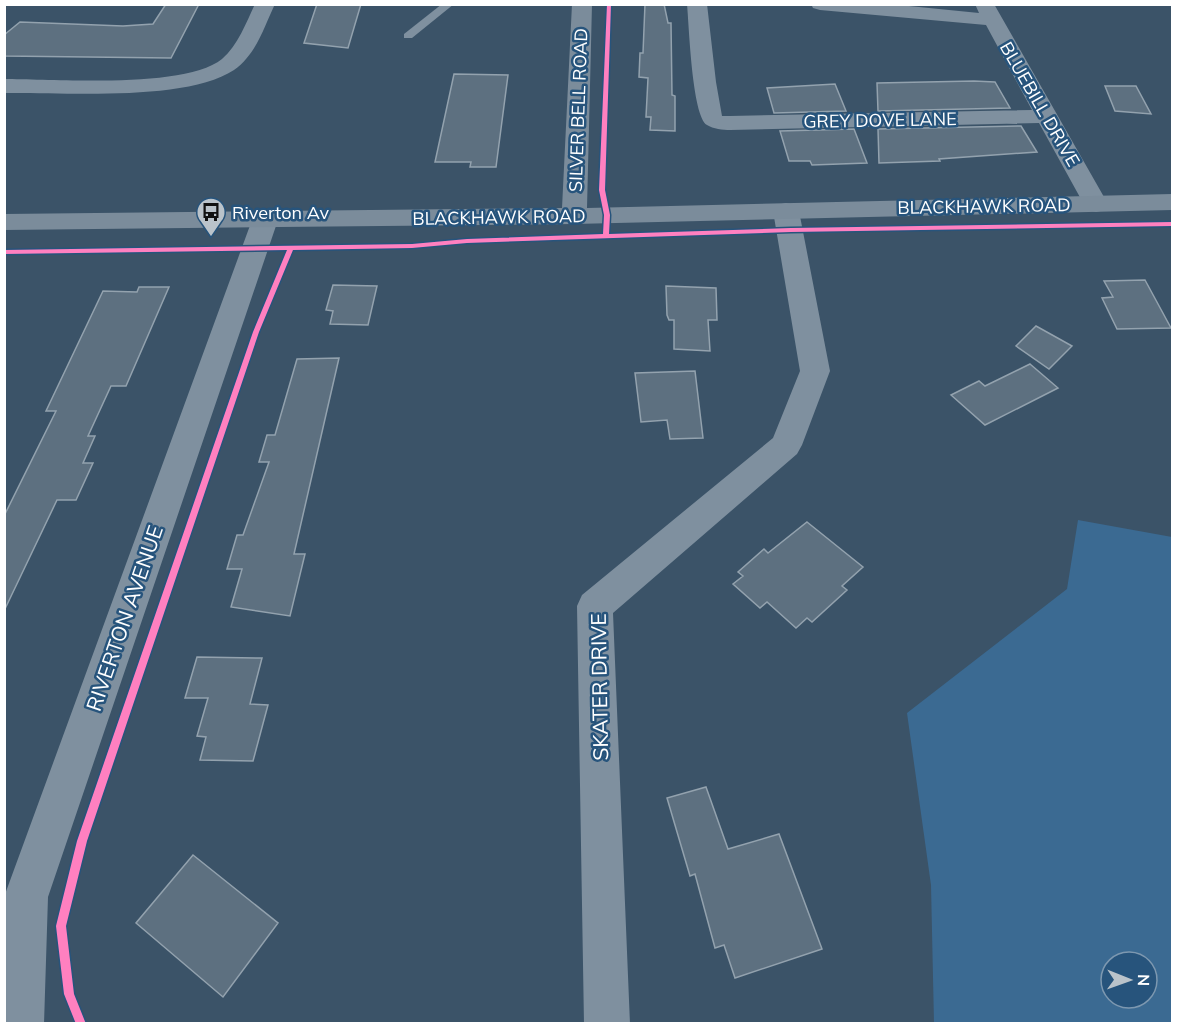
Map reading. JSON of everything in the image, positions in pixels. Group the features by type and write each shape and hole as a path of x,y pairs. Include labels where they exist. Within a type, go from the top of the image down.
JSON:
{"street":[{"path":"4,86 161,85 202,77 227,65 242,51 265,4"},
{"name":"SILVER BELL ROAD","path":"574,216 582,4"},
{"name":"GREY DOVE LANE","path":"697,4 707,93 712,118 715,121 730,123 1046,116"},
{"path":"820,4 988,12"},
{"name":"BLUEBILL DRIVE","path":"988,12 1096,204"},
{"name":"BLACKHAWK ROAD","path":"4,222 574,216 1173,202"},
{"name":"SKATER DRIVE","path":"607,1023 595,606 786,445 815,371 786,211"},
{"name":"RIVERTON AVENUE","path":"21,1023 26,897 265,220"}],"lane":[{"path":"408,36 449,4"}],"shaded area":[{"path":"1078,520 1172,537 1172,1023 934,1023 931,885 907,713 1067,589"}],"building":[{"path":"166,4 199,4 171,58 4,56 4,35 20,22 123,26 153,24"},
{"path":"317,4 361,4 348,48 304,43"},
{"path":"645,4 664,4 668,23 671,23 675,131 650,130 651,117 646,117 648,78 639,77 640,53 643,53"},
{"path":"454,74 508,75 496,167 470,167 471,162 435,162"},
{"path":"995,82 1010,108 878,111 877,83"},
{"path":"835,84 846,111 774,113 767,88"},
{"path":"1105,86 1136,86 1151,114 1115,111"},
{"path":"1021,126 1037,152 939,159 940,161 879,163 878,129"},
{"path":"854,129 867,163 812,165 810,161 789,161 780,131"},
{"path":"1145,280 1171,328 1117,329 1102,298 1113,297 1104,281"},
{"path":"333,285 377,286 368,325 330,324 333,311 326,310"},
{"path":"666,286 716,288 717,320 708,320 710,351 674,349 674,320 669,320 667,315"},
{"path":"139,287 169,287 126,386 111,386 88,436 95,436 83,463 93,463 76,500 57,500 4,611 4,516 56,411 46,411 103,291 137,292"},
{"path":"1036,326 1072,346 1049,369 1016,346"},
{"path":"339,358 294,554 305,554 290,616 231,607 242,569 227,569 237,535 243,535 269,462 259,462 267,435 275,435 297,359"},
{"path":"1030,364 1058,388 985,425 951,395 979,381 985,386"},
{"path":"695,371 703,438 670,439 667,420 641,422 635,373"},
{"path":"807,522 863,567 842,586 847,590 812,622 807,618 796,628 767,602 760,608 733,584 743,576 738,572 764,549 768,553"},
{"path":"197,657 262,658 250,704 268,705 253,761 200,760 206,737 197,736 208,698 185,698"},
{"path":"706,787 728,849 779,834 822,949 735,978 724,945 715,948 695,874 690,876 667,798"},
{"path":"193,855 278,923 223,997 136,923"}],"cycle path":[{"path":"606,237 607,215 602,190 609,4"},
{"path":"4,252 412,246 467,241 791,230 1172,224"},
{"path":"81,1024 69,994 61,926 82,841 256,332 291,247"}],"place":[{"name":"Riverton Av","path":"211,238"}]}
